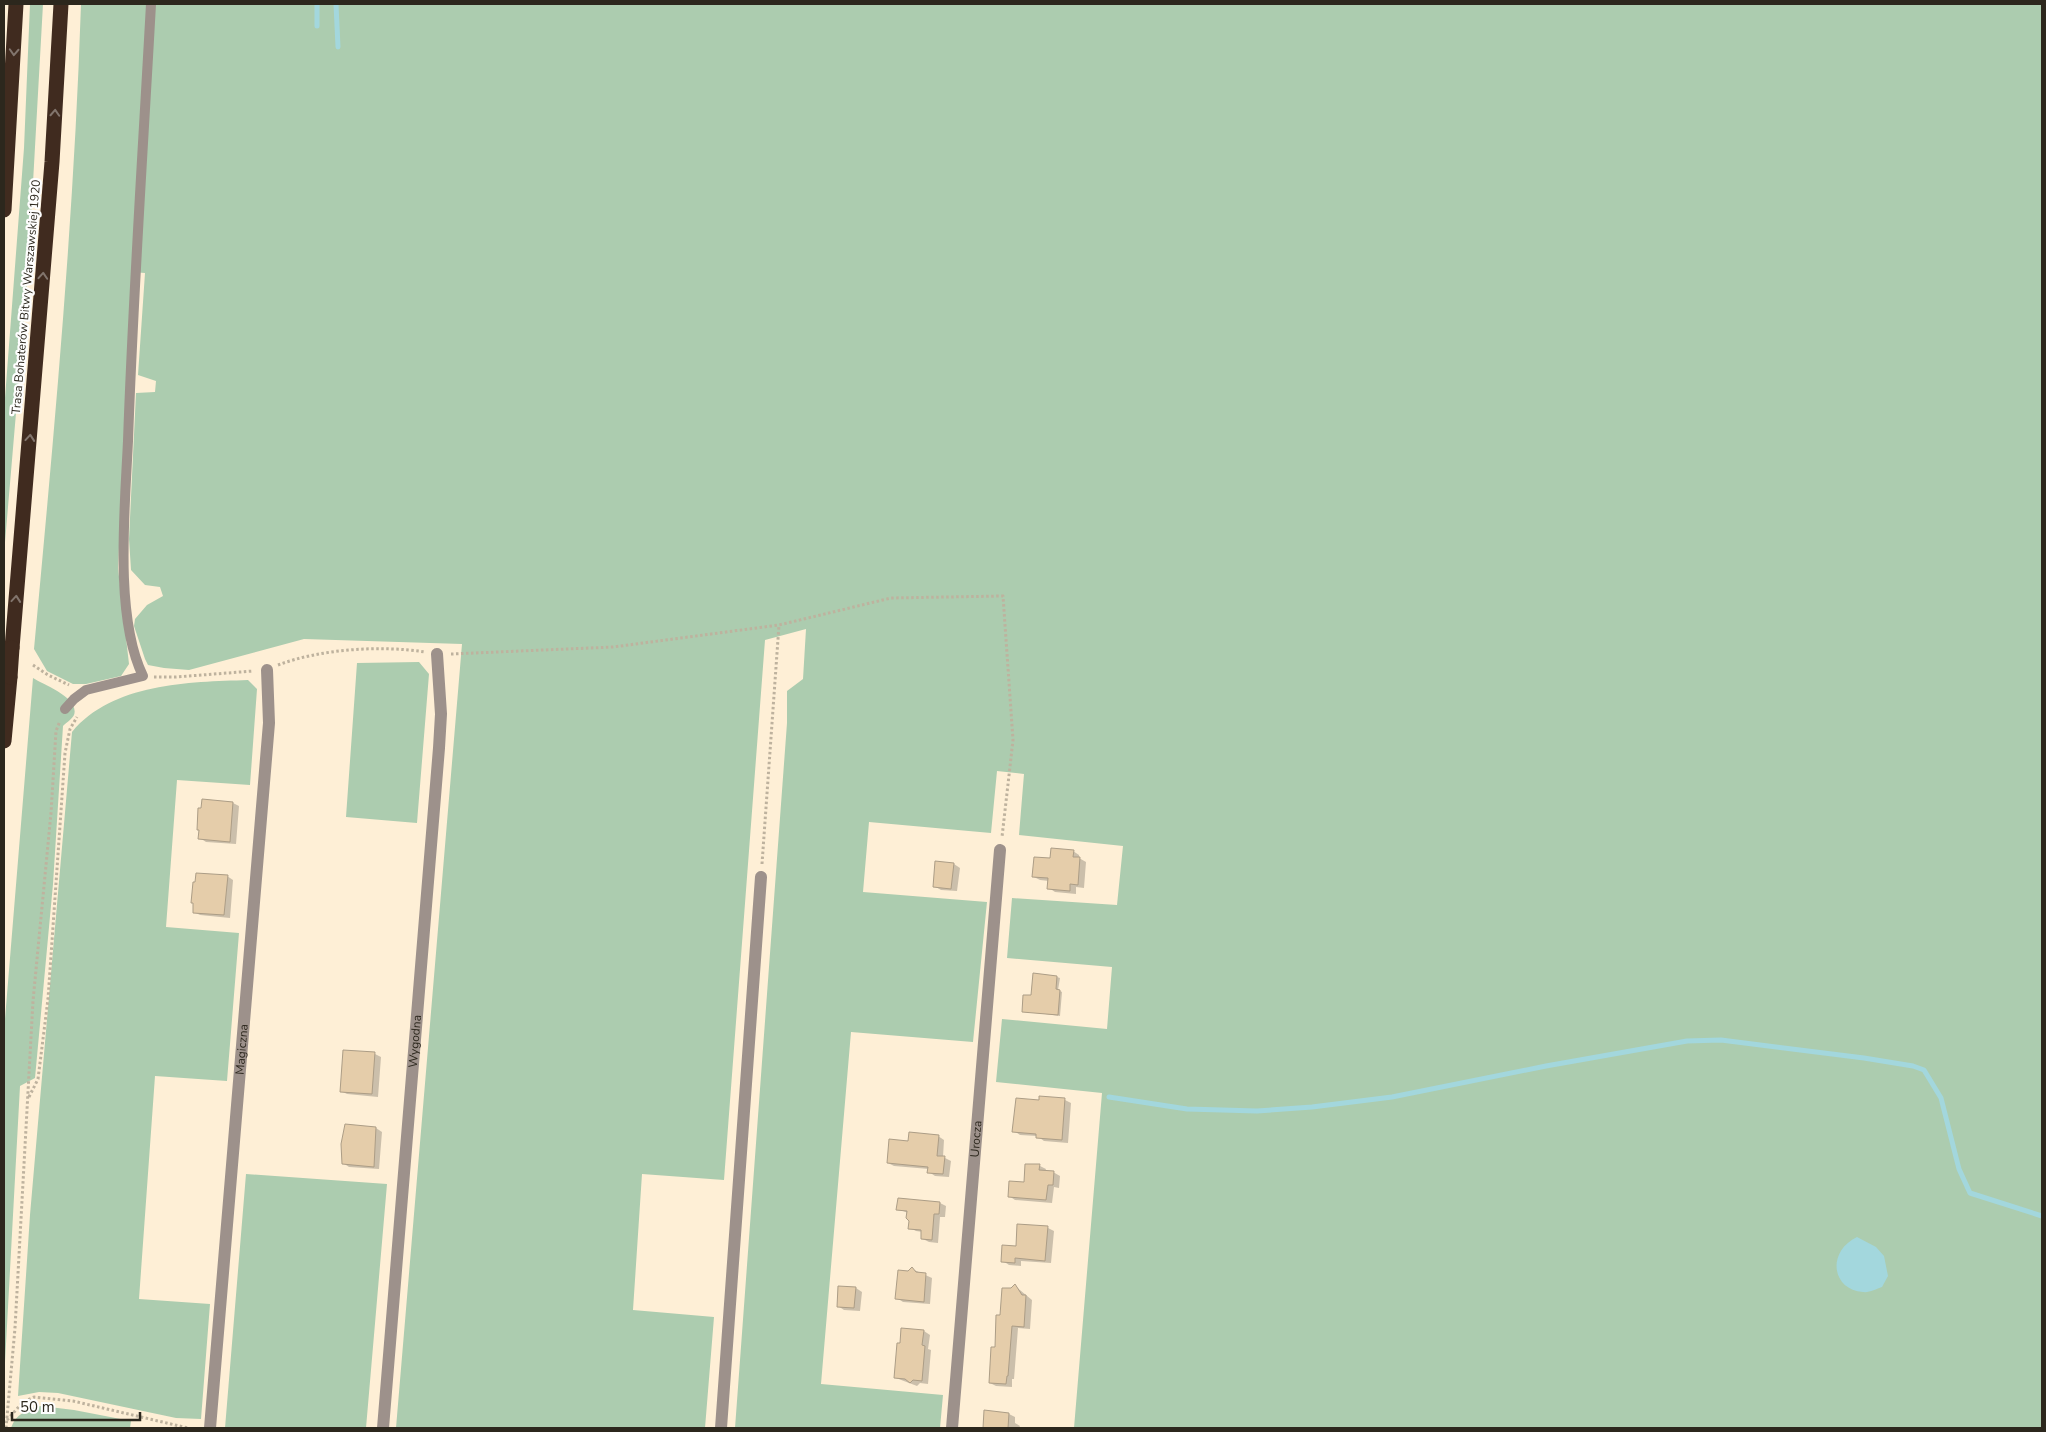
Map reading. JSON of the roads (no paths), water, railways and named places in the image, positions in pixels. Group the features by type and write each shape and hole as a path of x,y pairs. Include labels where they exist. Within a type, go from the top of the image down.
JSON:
{"highway":[{"path":"4,210 16,4"},
{"name":"Trasa Bohaterów Bitwy Warszawskiej 1920","path":"4,741 52,162 61,4"}],"street":[{"name":"Wygodna","path":"383,1428 439,748 441,714 437,654"},
{"name":"Magiczna","path":"210,1428 269,723 267,670"},
{"name":"Urocza","path":"952,1428 1000,850"},
{"path":"721,1428 761,877"}],"lane":[{"path":"65,708 86,690 144,676 132,649 127,608 124,553 130,386 151,4"}],"water":[{"path":"1857,1237 1876,1247 1884,1256 1888,1276 1882,1287 1868,1292 1853,1290 1845,1285 1839,1278 1837,1269 1837,1260 1840,1252"}],"waterway":[{"path":"317,4 317,26"},
{"path":"336,4 338,47"},
{"path":"1109,1097 1187,1109 1257,1111 1312,1107 1392,1097 1546,1066 1687,1041 1721,1040 1864,1058 1913,1066 1924,1070 1941,1098 1959,1169 1970,1193 2042,1216"}]}
